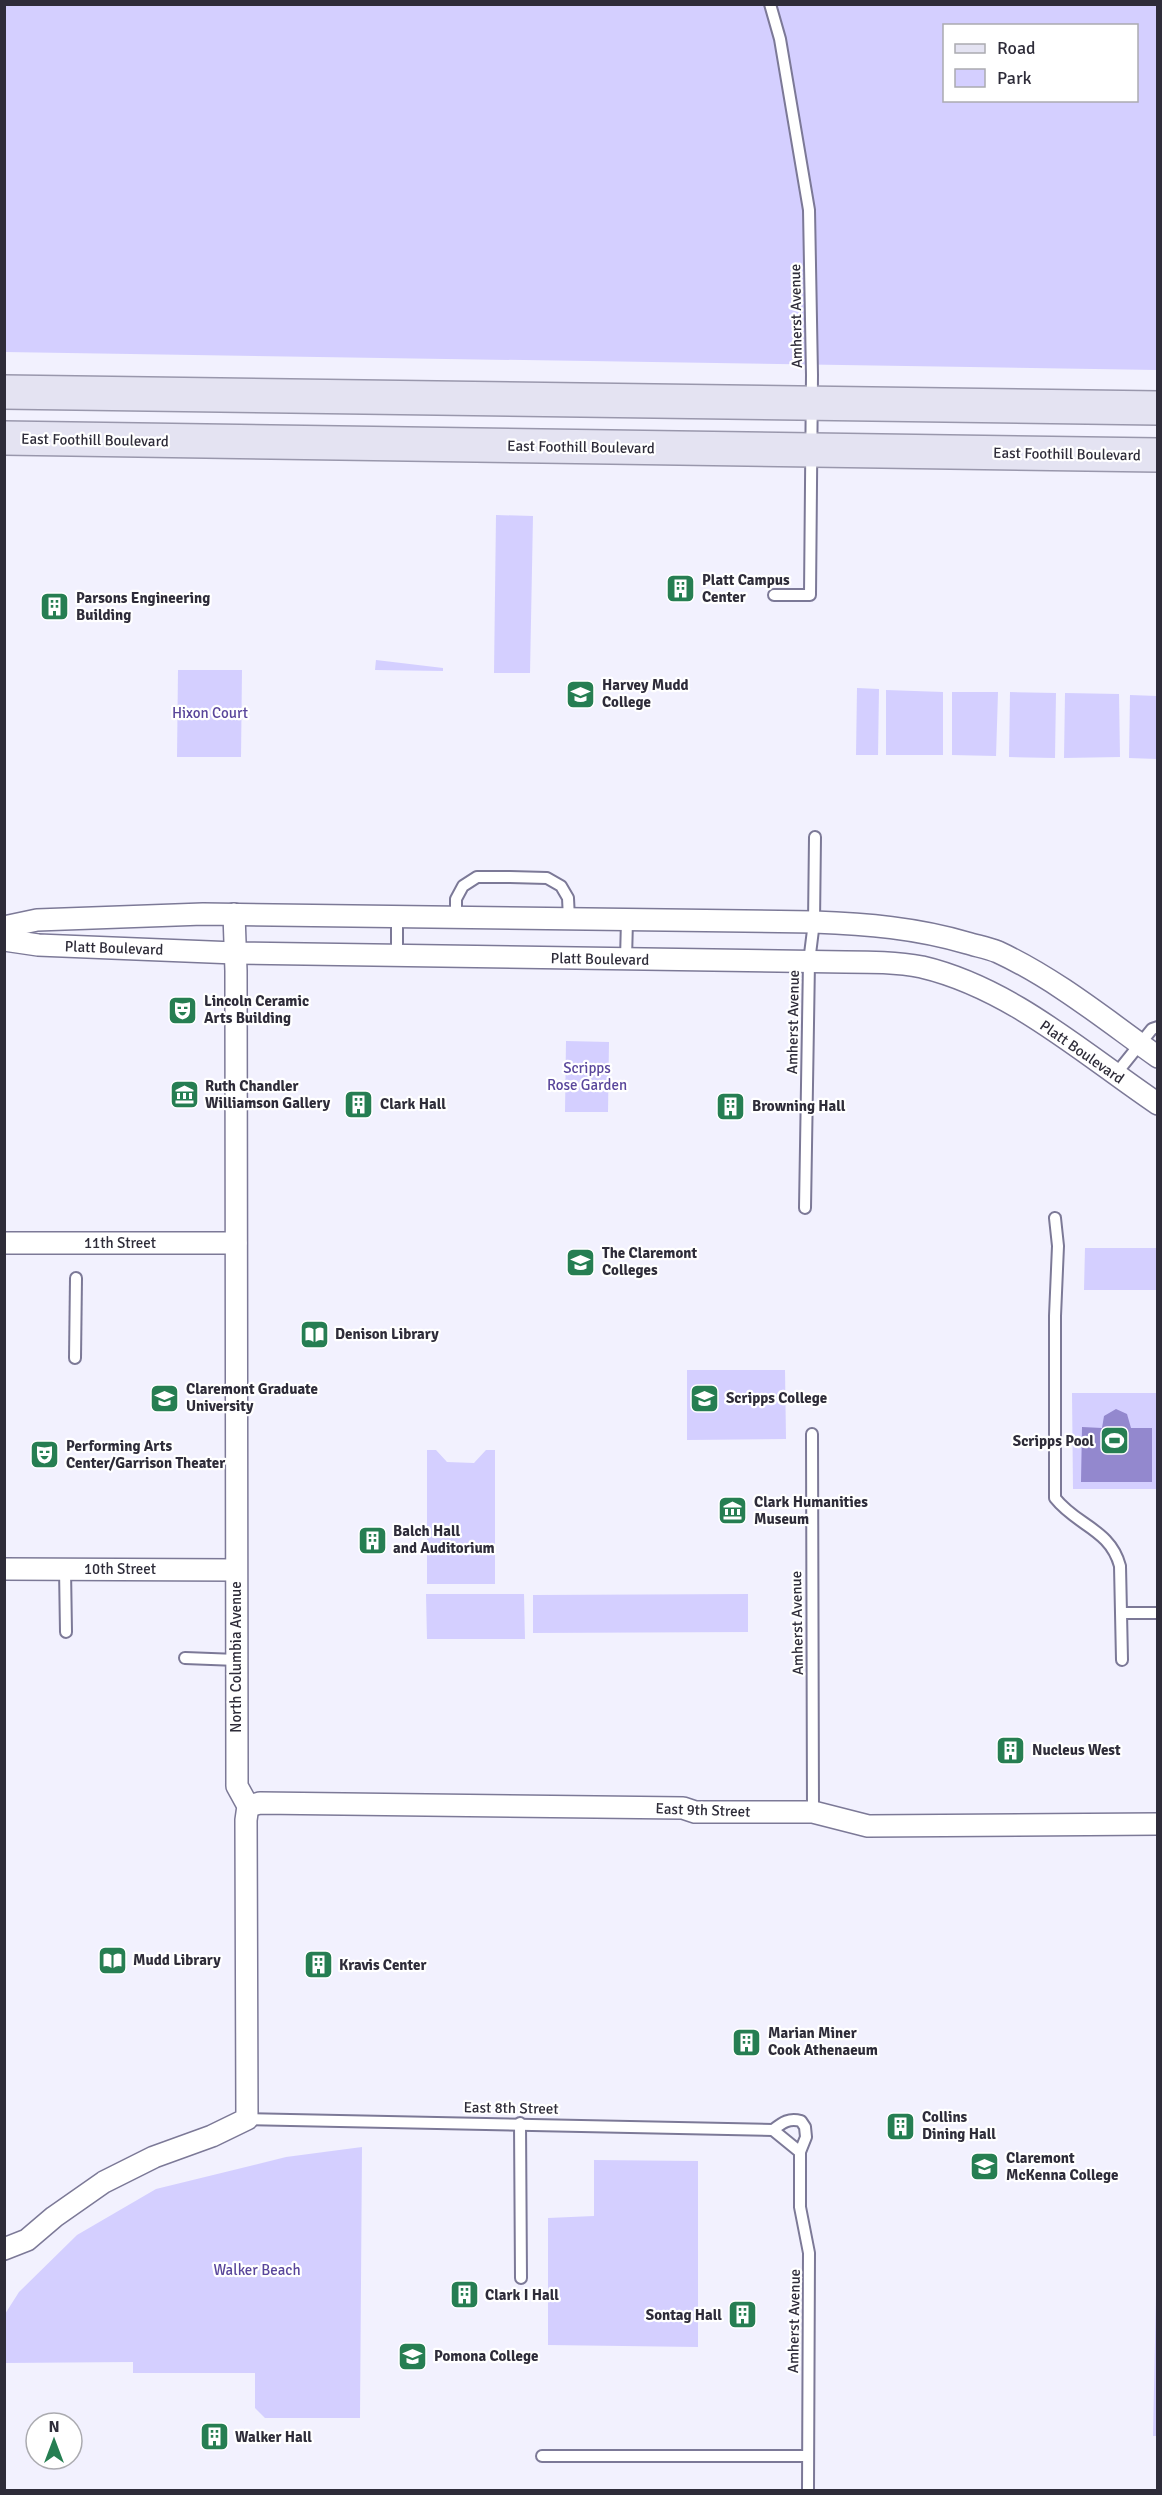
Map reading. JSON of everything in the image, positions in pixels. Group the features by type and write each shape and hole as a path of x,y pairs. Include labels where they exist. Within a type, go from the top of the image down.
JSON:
{"main road":[{"path":"4,392 1158,408"},
{"name":"East Foothill Boulevard","path":"4,438 1158,455"}],"street":[{"name":"Platt Boulevard","path":"4,927 38,920 234,914 814,922 884,925 936,934 996,951 1041,975 1083,1002 1158,1057"},
{"name":"North Columbia Avenue","path":"234,914 237,1786 248,1806 246,1820 247,2119"},
{"name":"Platt Boulevard","path":"4,940 39,945 235,953 889,963 922,967 984,990 1020,1009 1158,1104"},
{"name":"11th Street","path":"4,1243 236,1243"},
{"name":"10th Street","path":"4,1569 236,1570"},
{"name":"East 9th Street","path":"248,1806 261,1803 813,1812 868,1826 1158,1824"},
{"path":"4,2249 27,2240 54,2217 104,2182 154,2157 212,2136 247,2119"}],"lane":[{"name":"Amherst Avenue","path":"770,4 780,39 809,210 812,403 810,595 774,595"},
{"name":"Amherst Avenue","path":"805,1208 809,962 814,922 815,837"},
{"path":"456,918 456,899 463,886 477,877 510,877 547,878 561,886 568,898 569,919"},
{"path":"397,917 397,955"},
{"path":"627,920 627,959"},
{"path":"1115,1075 1152,1029 1158,1027"},
{"path":"1054,1218 1058,1246 1055,1316 1055,1498 1064,1510 1107,1540 1117,1551 1120,1566 1122,1660"},
{"path":"75,1359 76,1278"},
{"name":"Amherst Avenue","path":"812,1434 813,1812"},
{"path":"65,1569 66,1632"},
{"path":"1122,1613 1158,1613"},
{"path":"185,1658 237,1660"},
{"name":"East 8th Street","path":"247,2119 773,2130"},
{"name":"Amherst Avenue","path":"773,2130 793,2119 801,2121 805,2127 806,2137 800,2152 800,2207 809,2253 808,2490"},
{"path":"520,2123 522,2278"},
{"path":"773,2130 800,2152"},
{"path":"542,2456 808,2456"}],"green space":[{"path":"5,5 1157,5 1157,370 5,352"},
{"path":"496,515 533,516 530,673 494,673"},
{"path":"376,660 443,668 443,671 375,670"},
{"name":"Hixon Court","path":"178,670 242,670 241,757 177,757"},
{"path":"857,688 879,689 878,755 856,755"},
{"path":"886,690 943,692 943,755 886,755"},
{"path":"952,692 998,692 996,756 952,755"},
{"path":"1010,692 1056,693 1055,758 1009,757"},
{"path":"1065,693 1119,694 1120,757 1064,758"},
{"path":"1130,695 1157,696 1157,759 1129,758"},
{"name":"Scripps Rose Garden","path":"566,1041 609,1042 608,1112 565,1112"},
{"path":"1085,1248 1157,1248 1156,1290 1084,1290"},
{"path":"687,1370 785,1370 786,1439 687,1440"},
{"name":"Scripps Pool","path":"1072,1393 1157,1393 1157,1489 1073,1489"},
{"path":"427,1450 436,1450 447,1462 474,1463 486,1450 495,1450 495,1584 427,1584"},
{"path":"426,1594 524,1594 525,1639 427,1639"},
{"path":"748,1594 748,1632 533,1633 533,1595"},
{"name":"Walker Beach","path":"362,2147 360,2418 265,2418 255,2408 255,2373 133,2373 133,2362 5,2363 5,2314 19,2292 77,2235 156,2189 286,2157"},
{"path":"594,2160 698,2161 698,2347 548,2345 548,2218 594,2216"},
{"path":"1157,2248 1158,2436 1153,2436"}],"shaded area":[{"path":"1116,1409 1127,1414 1131,1428 1152,1428 1152,1482 1081,1482 1082,1427 1102,1428 1104,1416"}],"place":[{"name":"Platt Campus Center","path":"681,589"},
{"name":"Parsons Engineering Building","path":"55,607"},
{"name":"Harvey Mudd College","path":"581,694"},
{"name":"Lincoln Ceramic Arts Building","path":"183,1010"},
{"name":"Ruth Chandler Williamson Gallery","path":"184,1095"},
{"name":"Clark Hall","path":"359,1104"},
{"name":"Browning Hall","path":"731,1106"},
{"name":"The Claremont Colleges","path":"581,1262"},
{"name":"Denison Library","path":"314,1334"},
{"name":"Claremont Graduate University","path":"165,1398"},
{"name":"Scripps College","path":"705,1398"},
{"name":"Scripps Pool","path":"1115,1441"},
{"name":"Performing Arts Center/Garrison Theater","path":"45,1455"},
{"name":"Clark Humanities Museum","path":"733,1511"},
{"name":"Balch Hall and Auditorium","path":"372,1540"},
{"name":"Nucleus West","path":"1011,1750"},
{"name":"Mudd Library","path":"112,1960"},
{"name":"Kravis Center","path":"318,1965"},
{"name":"Marian Miner Cook Athenaeum","path":"747,2042"},
{"name":"Collins Dining Hall","path":"901,2126"},
{"name":"Claremont McKenna College","path":"985,2167"},
{"name":"Clark I Hall","path":"464,2295"},
{"name":"Sontag Hall","path":"743,2315"},
{"name":"Pomona College","path":"413,2356"},
{"name":"Walker Hall","path":"214,2437"}]}
